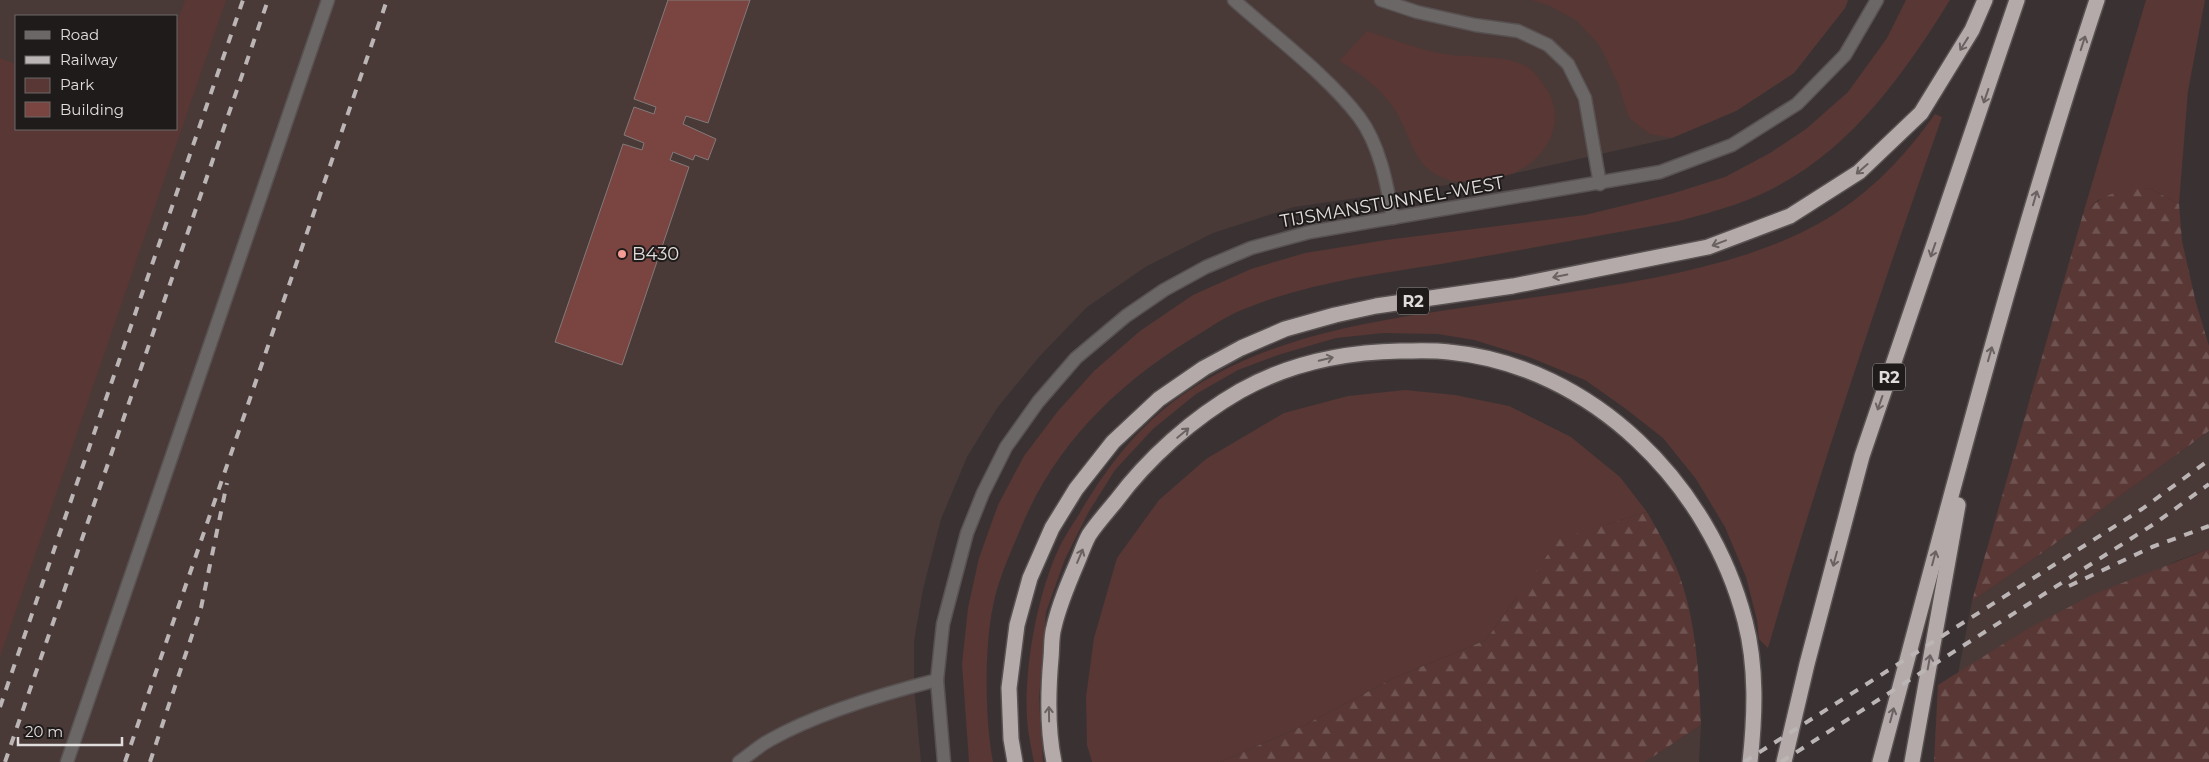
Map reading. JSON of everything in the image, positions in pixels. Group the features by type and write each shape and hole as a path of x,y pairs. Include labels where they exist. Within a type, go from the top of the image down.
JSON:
{"highway":[{"name":"R2","path":"1015,762 1011,739 1009,688 1017,625 1030,578 1052,528 1076,489 1113,442 1159,399 1204,368 1241,348 1285,329 1376,306 1513,286 1708,247 1790,216 1860,172 1920,113 1972,30 1985,0"},
{"name":"R2","path":"1784,762 1807,664 1862,456 2017,0"},
{"path":"1880,762 1976,401 2057,121 2097,0"},
{"path":"1054,762 1050,741 1049,686 1053,629 1068,584 1089,536 1128,485 1159,453 1185,431 1240,391 1283,372 1325,359 1366,352 1419,350 1451,352 1500,362 1552,380 1608,415 1639,440 1667,470 1693,504 1714,537 1746,622 1754,690 1750,762"},
{"path":"1912,762 1976,401"}],"street":[{"path":"67,762 328,0"},
{"path":"1234,0 1323,78 1360,118 1379,161 1393,218"},
{"path":"1381,0 1418,12 1475,25 1518,31 1548,45 1568,64 1585,98 1600,184"},
{"name":"TIJSMANSTUNNEL-WEST","path":"944,762 937,680 943,624 954,576 967,533 1006,447 1038,402 1076,358 1134,311 1164,290 1206,267 1250,248 1310,232 1600,184 1660,172 1732,145 1797,104 1845,55 1877,0"},
{"path":"739,762 770,740 803,724 937,680"}],"shaded area":[{"path":"0,0 1848,0 1845,8 1794,73 1736,111 1672,138 1489,179 1294,207 1213,233 1147,266 1087,307 1039,357 997,408 967,457 941,519 923,589 914,641 914,686 921,762 0,762"},
{"path":"2209,431 2209,549 2176,561 1958,674 1972,601 2042,553"},
{"path":"1701,725 1699,762 1645,762"}],"green space":[{"path":"185,0 226,0 0,657 0,58 15,64 15,130 178,130 178,19"},
{"path":"1531,0 1848,0 1845,8 1794,73 1736,111 1672,138 1650,134 1629,118 1618,84 1600,46 1577,21 1548,5"},
{"path":"1906,0 1950,0 1908,64 1860,122 1803,171 1770,190 1734,205 1679,221 1362,277 1285,295 1225,318 1167,354 1115,395 1092,418 1051,470 1034,499 1005,567 993,606 988,643 987,706 993,762 969,762 962,664 968,608 979,558 998,505 1024,456 1058,411 1094,371 1140,331 1193,295 1251,269 1305,253 1386,240 1585,215 1671,194 1725,177 1770,153 1806,129 1848,92 1887,38"},
{"path":"2146,0 2205,0 2188,91 2179,204 2149,188 2098,200 2083,214"},
{"path":"1367,31 1430,51 1450,55 1498,58 1520,63 1529,68 1548,91 1555,115 1554,127 1550,138 1537,158 1516,172 1504,176 1461,182 1449,180 1429,169 1416,154 1399,117 1388,100 1365,78 1339,61"},
{"path":"1935,114 1942,117 1851,381 1808,514 1768,648 1759,639 1757,620 1746,577 1725,527 1696,479 1663,438 1626,409 1585,380 1529,357 1474,340 1438,334 1383,333 1336,338 1278,355 1238,370 1196,394 1153,429 1115,470 1088,513 1065,559 1046,612 1039,699 1043,762 1034,762 1027,719 1028,677 1038,609 1051,567 1065,536 1116,459 1139,432 1164,409 1196,386 1231,367 1267,351 1305,339 1382,321 1658,277 1752,253 1797,235 1853,201 1892,167"},
{"path":"2149,188 2179,204 2182,241 2196,303 2209,346 2209,431 2042,553 1972,601 2083,214 2099,201 2120,191"},
{"path":"1405,390 1455,395 1509,406 1571,437 1620,477 1647,512 1605,525 1517,597 1486,640 1392,679 1303,726 1220,762 1092,762 1087,745 1086,697 1094,638 1117,558 1159,500 1206,459 1284,413 1348,396"},
{"path":"1647,512 1673,560 1683,585 1695,644 1701,725 1645,762 1220,762 1303,726 1392,679 1486,640 1559,539"},
{"path":"2209,549 2209,762 1934,762 1938,685 2029,628 2094,594"}],"building":[{"name":"B430","path":"668,0 750,0 708,123 686,116 683,124 716,139 708,160 695,155 693,160 673,152 670,160 689,167 622,365 555,342 623,144 642,150 644,143 624,135 634,107 654,114 656,107 634,99"}],"railway":[{"path":"0,707 243,0"},
{"path":"5,762 268,0"},
{"path":"125,762 387,0"},
{"path":"1744,762 2142,509 2209,460"},
{"path":"150,762 201,608 227,483"},
{"path":"1781,762 2157,522 2209,484"},
{"path":"2069,586 2152,547 2209,526"}],"place":[{"name":"B430","path":"622,254"}]}
